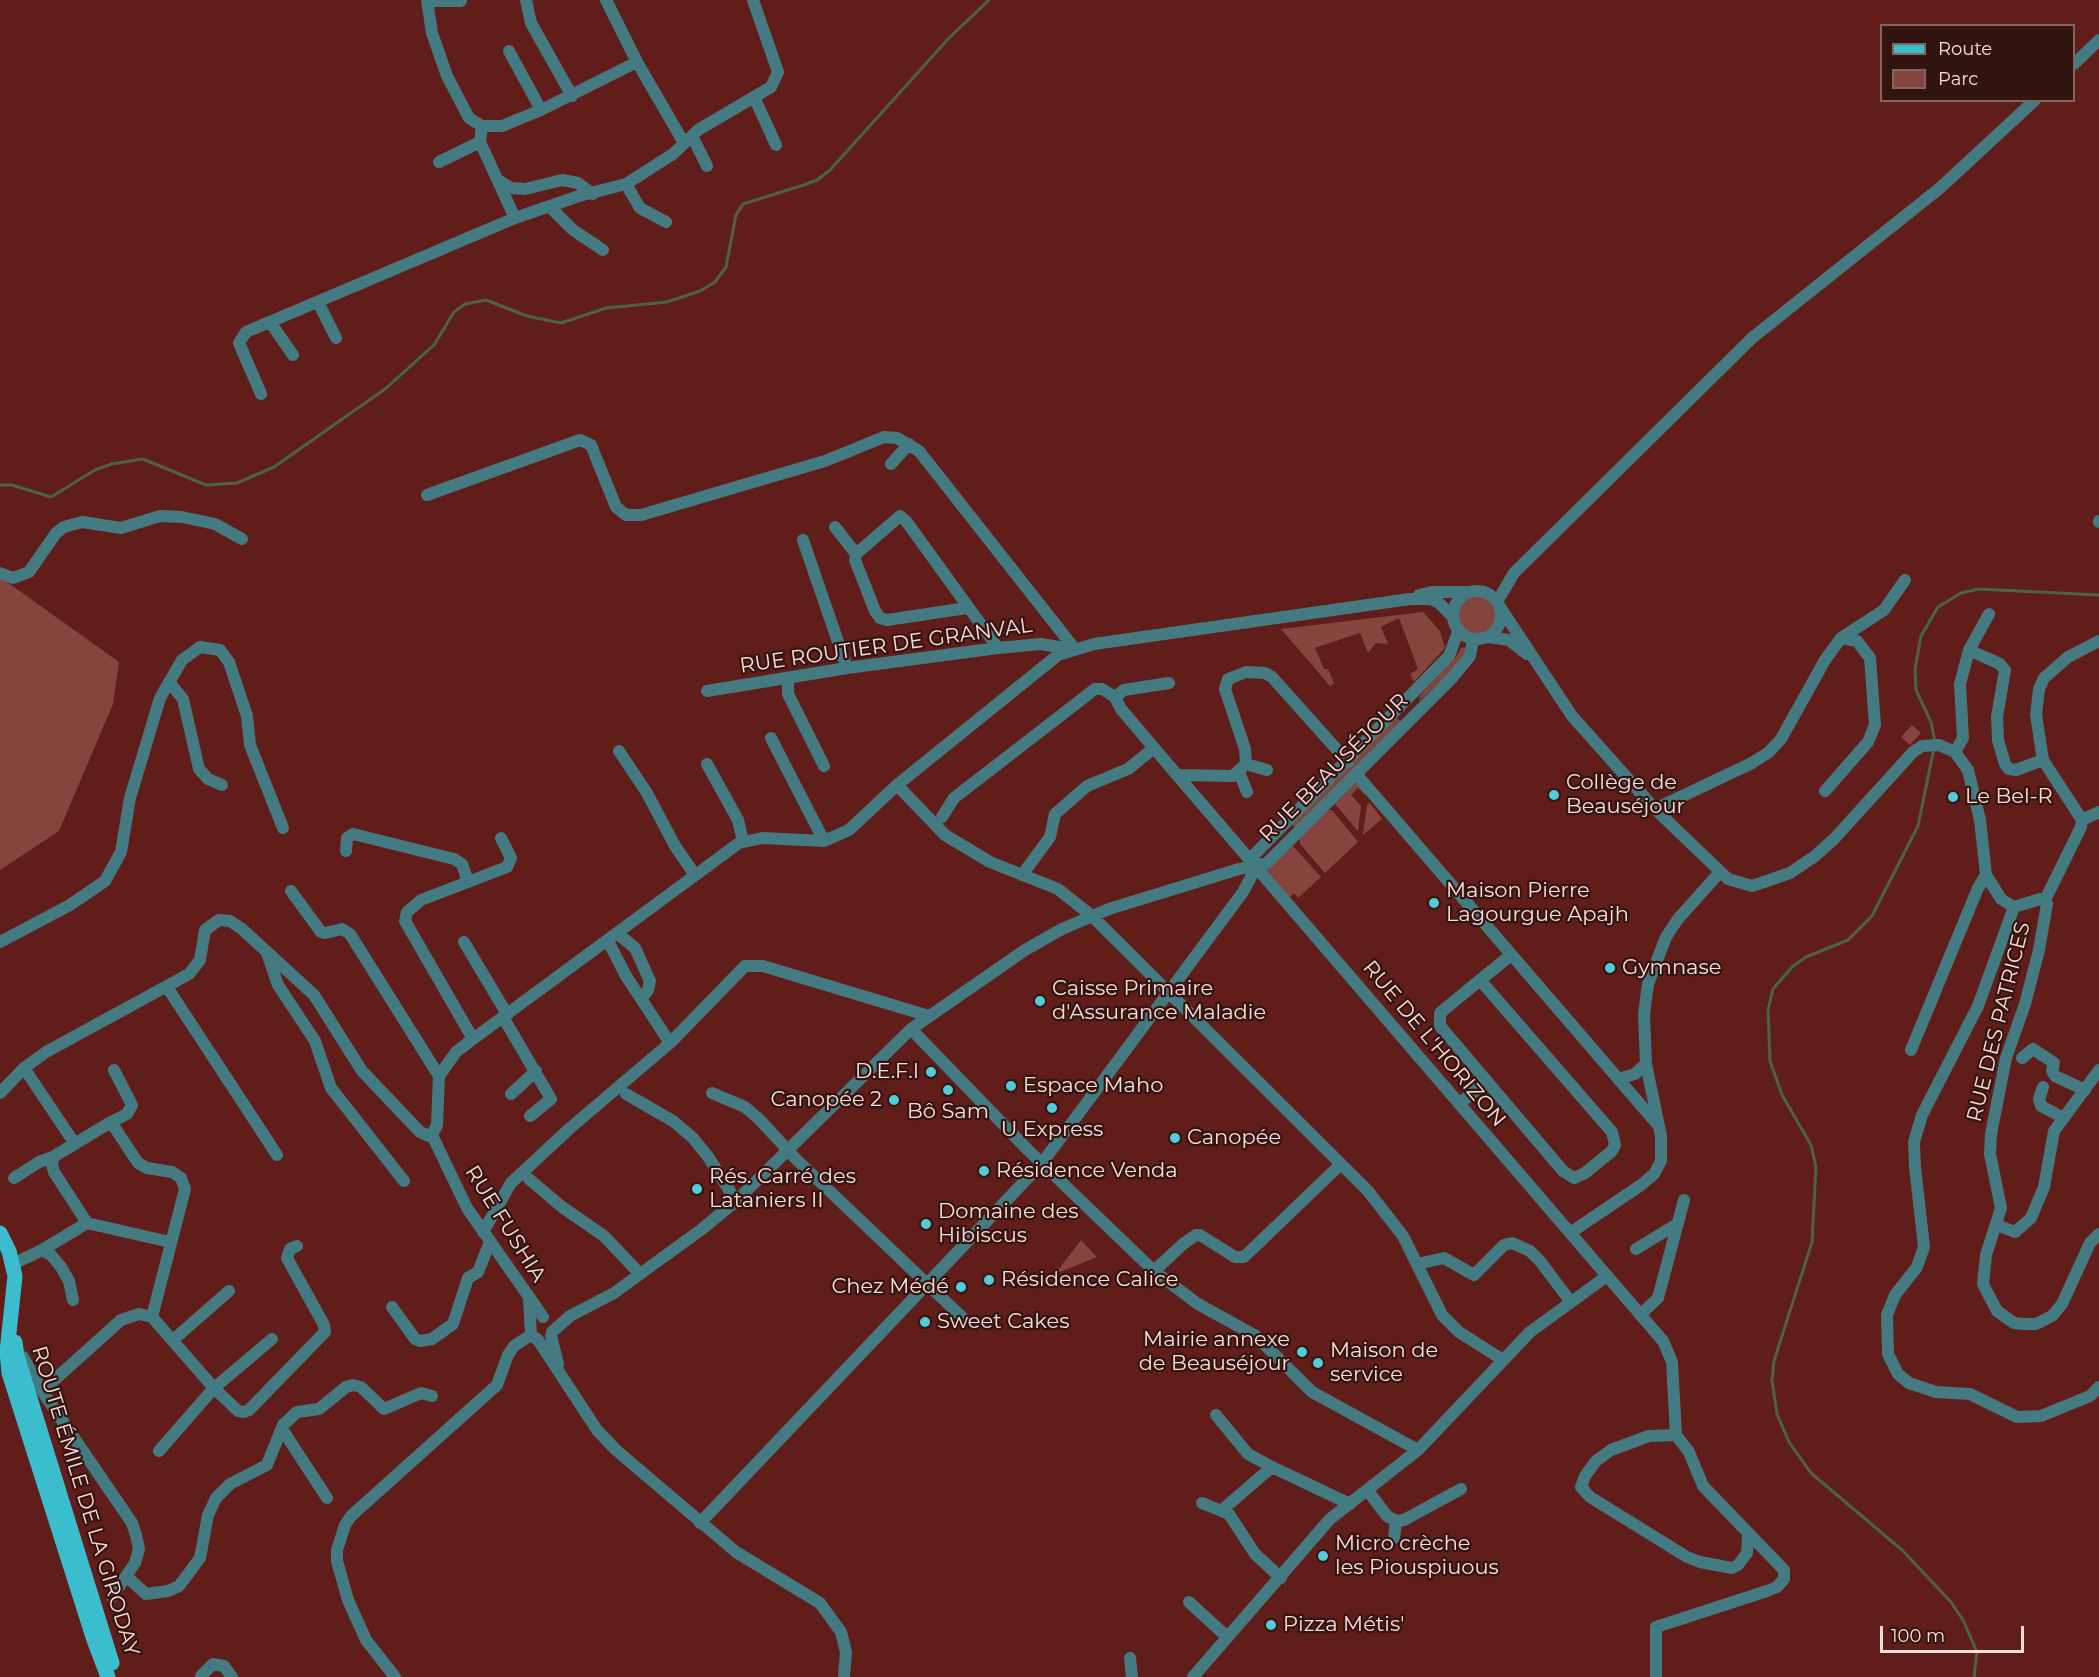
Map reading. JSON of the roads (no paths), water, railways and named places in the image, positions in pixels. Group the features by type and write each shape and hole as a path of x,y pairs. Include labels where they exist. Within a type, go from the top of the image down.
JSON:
{"main road":[{"name":"ROUTE ÉMILE DE LA GIRODAY","path":"0,1233 13,1264 15,1289 8,1344 9,1373 94,1640 108,1677"},
{"name":"ROUTE ÉMILE DE LA GIRODAY","path":"12,1321 17,1356 116,1677"}],"street":[{"path":"461,1 427,0 432,33 447,76 469,118 482,126 502,126 541,110 637,62"},
{"path":"526,0 531,23 572,96"},
{"path":"606,0 637,62 707,166"},
{"path":"261,394 239,343 246,332 515,218 579,196 626,184 673,154 688,140 771,87 778,72 753,0"},
{"path":"2075,62 2099,40"},
{"path":"509,51 541,110"},
{"path":"754,97 776,145"},
{"path":"1489,637 1501,621 1499,604 1514,573 1752,338 1940,189 2034,102"},
{"path":"482,126 480,142 515,218"},
{"path":"439,162 480,142"},
{"path":"498,180 511,188 525,189 562,180 578,183 593,194"},
{"path":"626,184 639,208 666,222"},
{"path":"550,207 573,230 603,250"},
{"path":"318,302 336,338"},
{"path":"270,322 292,355"},
{"path":"427,495 580,440 591,446 616,507 626,515 634,516 825,461 884,437 897,438 919,451 1072,649"},
{"path":"891,464 909,444"},
{"path":"0,573 13,578 29,572 56,533 64,527 82,522 121,528 160,516 182,517 215,524 242,539"},
{"path":"968,608 888,620 880,618 875,611 855,560 856,554 900,516 906,521 998,648"},
{"path":"836,526 856,554"},
{"path":"803,540 847,668"},
{"path":"1453,617 1457,601 1514,573"},
{"path":"1655,809 1769,752 1781,740 1825,660 1841,638 1884,610 1905,580"},
{"path":"1410,599 1432,592 1474,591 1492,596 1572,716 1655,809 1720,872 1735,882 1752,886 1790,873 1815,856 1834,839 1913,752 1931,744 1955,752 1970,774 1980,820 1986,875 2001,899 2014,907 1978,1006 1922,1115 1914,1142 1924,1247 1917,1267 1895,1295 1887,1315 1888,1354 1898,1374 1909,1383 1927,1390 1976,1396 2017,1417 2041,1416 2090,1396 2099,1387"},
{"path":"1410,599 1431,599 1439,603 1453,617 1458,632 1473,640 1489,637 1509,640 1534,661"},
{"name":"RUE ROUTIER DE GRANVAL","path":"743,841 762,838 824,841 849,830 897,785 1051,658 1072,649 1410,599"},
{"path":"1955,752 1963,738 1960,684 1969,650 1989,614"},
{"name":"RUE BEAUSÉJOUR","path":"1458,632 1449,656 1348,762 1254,855 1253,865 1267,863 1272,859 1452,678 1470,656 1473,640"},
{"path":"1825,791 1868,742 1875,725 1870,658 1857,641 1841,638"},
{"path":"2045,900 2081,827 2082,820 2043,760 2036,715 2039,689 2044,678 2068,657 2099,641"},
{"name":"RUE ROUTIER DE GRANVAL","path":"706,691 847,668 998,648 1041,644 1072,649"},
{"path":"0,942 82,898 110,873 121,852 135,781 160,698 182,660 194,650 213,647 225,655 246,716 250,746 283,828"},
{"path":"1969,650 2000,664 2005,670 1997,717 1998,740 2009,770 2016,770 2043,760"},
{"path":"1247,792 1243,768 1245,749 1225,689 1228,679 1246,672 1265,673 1272,677 1348,762"},
{"path":"788,678 788,694 825,766"},
{"path":"169,682 183,699 199,769 204,777 222,785"},
{"path":"942,817 954,798 1095,689 1102,688 1115,697 1124,690 1169,683"},
{"name":"RUE DE L'HORIZON","path":"1115,697 1154,748 1607,1276 1670,1353 1676,1435 1689,1452 1703,1486 1784,1570 1784,1579 1777,1587 1767,1592 1656,1627 1656,1677"},
{"path":"771,738 824,841"},
{"path":"1023,875 1050,837 1055,814 1087,786 1128,769 1154,748"},
{"path":"619,751 695,875"},
{"path":"0,1093 24,1068 66,1040 189,974 198,965 205,930 219,920 230,921 242,929 314,995 362,1071 420,1132 432,1135 437,1125 439,1076 456,1052 743,841 738,820 707,764"},
{"path":"1177,775 1225,776 1243,768 1267,770"},
{"path":"1356,774 1658,1125"},
{"path":"897,785 936,829 990,862 1058,889 1092,916 1341,1164 1396,1224 1436,1305 1450,1324 1468,1339 1503,1360"},
{"path":"2082,820 2099,812"},
{"path":"346,851 347,838 354,834 454,859 462,864 468,882"},
{"path":"473,1039 405,921 407,912 421,900 511,863 501,838"},
{"path":"395,1677 366,1640 348,1600 337,1561 337,1550 345,1525 497,1385 508,1355 514,1346 551,1334 570,1316 614,1293 736,1201 911,1029 1025,950 1092,916 1253,865"},
{"path":"700,1523 1042,1163 1246,888 1253,865"},
{"path":"1570,1233 1654,1174 1661,1161 1658,1125 1646,1064 1644,1014 1648,984 1665,936 1720,872"},
{"path":"1911,1050 1978,888 1986,875"},
{"path":"291,891 321,932 342,929 350,934 439,1076"},
{"name":"RUE DES PATRICES","path":"2014,907 2040,899 2045,900 2046,910 2039,950 2025,1004 2006,1058 1993,1116 1990,1154 2001,1208 1986,1255 1983,1284 1997,1311 2014,1323 2044,1321 2062,1304 2090,1244 2099,1234"},
{"path":"613,937 635,948 650,981 648,990 641,999"},
{"path":"613,937 641,999 670,1043"},
{"path":"464,942 551,1101 530,1116"},
{"path":"267,952 278,985 315,1041 331,1088 350,1116 404,1181"},
{"path":"1480,980 1607,1125 1614,1139 1612,1151 1585,1173 1574,1178 1568,1176 1444,1032 1439,1020 1444,1009 1511,955"},
{"path":"392,1307 415,1339 420,1341 432,1339 453,1324 468,1278 478,1272 486,1237 511,1183 569,1129 670,1043 745,966 754,964 929,1016"},
{"path":"167,987 277,1155"},
{"path":"911,1029 1042,1163 1154,1271 1198,1304 1256,1336 1312,1392 1418,1450"},
{"path":"2022,1058 2033,1049 2052,1060 2055,1076 2085,1090"},
{"path":"1618,1079 1635,1074 1646,1064"},
{"path":"24,1068 75,1144"},
{"path":"14,1178 127,1114 132,1105 114,1070"},
{"path":"511,1094 536,1071"},
{"path":"1997,1225 2015,1232 2031,1218 2044,1187 2054,1131 2099,1071"},
{"path":"1459,1104 1487,1081"},
{"path":"2043,1087 2039,1099 2041,1106 2064,1118"},
{"path":"712,1093 745,1107 927,1286 964,1318"},
{"path":"626,1094 673,1121 693,1138 709,1158 736,1201"},
{"path":"111,1122 138,1163 147,1168 172,1172 184,1183 185,1189 152,1317"},
{"name":"RUE FUSHIA","path":"432,1135 460,1196 541,1319"},
{"path":"53,1157 54,1172 87,1223"},
{"path":"1154,1271 1183,1244 1200,1235 1241,1258 1341,1164"},
{"path":"529,1179 562,1207 604,1236 640,1274"},
{"path":"1640,1315 1656,1302 1684,1200"},
{"path":"13,1264 42,1250 87,1223 170,1242"},
{"path":"1636,1249 1677,1224"},
{"path":"1417,1264 1444,1258 1474,1275 1504,1245 1512,1243 1530,1251 1570,1301"},
{"path":"42,1391 121,1320 139,1314 152,1317 214,1388 238,1411 249,1410 294,1361 321,1339 324,1325 287,1258 290,1249 297,1246"},
{"path":"42,1250 51,1255 61,1267 69,1281 73,1300"},
{"path":"1193,1677 1226,1636 1281,1578 1330,1520 1418,1450 1530,1332 1607,1276"},
{"path":"172,1340 229,1291"},
{"path":"541,1319 570,1316"},
{"path":"541,1319 551,1334 561,1377"},
{"path":"535,1338 541,1319"},
{"name":"ROUTE ÉMILE DE LA GIRODAY","path":"15,1337 42,1391 132,1523 139,1549 135,1563 112,1597"},
{"path":"535,1338 597,1430 616,1450 700,1523 752,1563 804,1592 824,1608 842,1632 846,1652 844,1677"},
{"path":"159,1451 214,1388 272,1339"},
{"path":"126,1576 146,1594 168,1591 179,1586 200,1558 208,1515 216,1498 230,1484 267,1465 286,1420 297,1412 319,1409 353,1384 361,1386 378,1406 387,1409 421,1393 432,1396"},
{"path":"1216,1415 1248,1454 1350,1504"},
{"path":"282,1429 327,1498"},
{"path":"1676,1435 1649,1436 1611,1450 1596,1461 1585,1476 1581,1487 1590,1497 1686,1557 1700,1562 1732,1568 1738,1565 1747,1553 1748,1535"},
{"path":"1222,1510 1272,1467"},
{"path":"1368,1491 1387,1516 1396,1521 1404,1520 1461,1489"},
{"path":"1202,1503 1222,1510 1235,1521 1255,1554 1281,1578"},
{"path":"1394,1538 1396,1521"},
{"path":"1188,1602 1226,1636"},
{"path":"1130,1658 1132,1677"},
{"path":"201,1676 213,1664 224,1666 232,1677"}],"waterway":[{"path":"0,485 12,485 51,497 95,470 112,464 143,459 206,485 237,483 274,467 385,389 434,345 454,312 465,304 486,300 527,316 561,323 606,308 667,302 700,291 715,282 726,267 736,215 743,204 817,180 830,170 949,38 989,0"},
{"path":"1935,742 1931,722 1916,690 1915,669 1921,636 1938,607 1961,593 1979,589 2099,595"},
{"path":"1934,748 1918,826 1872,916 1848,940 1806,957 1792,967 1773,989 1768,1010 1770,1061 1782,1095 1811,1145 1816,1167 1812,1242 1774,1361 1772,1380 1777,1414 1789,1442 1811,1473 1902,1550 1951,1602 1963,1620 1977,1652 1974,1677"}],"place":[{"name":"Collège de Beauséjour","path":"1554,795"},
{"name":"Le Bel-R","path":"1953,797"},
{"name":"Maison Pierre Lagourgue Apajh","path":"1434,903"},
{"name":"Gymnase","path":"1610,968"},
{"name":"Caisse Primaire d'Assurance Maladie","path":"1040,1001"},
{"name":"D.E.F.I","path":"931,1072"},
{"name":"Espace Maho","path":"1011,1086"},
{"name":"Bô Sam","path":"948,1090"},
{"name":"Canopée 2","path":"894,1100"},
{"name":"U Express","path":"1052,1108"},
{"name":"Canopée","path":"1175,1138"},
{"name":"Résidence Venda","path":"984,1171"},
{"name":"Rés. Carré des Lataniers II","path":"697,1189"},
{"name":"Domaine des Hibiscus","path":"926,1224"},
{"name":"Résidence Calice","path":"989,1280"},
{"name":"Chez Médé","path":"961,1287"},
{"name":"Sweet Cakes","path":"925,1322"},
{"name":"Mairie annexe de Beauséjour","path":"1302,1352"},
{"name":"Maison de service","path":"1318,1363"},
{"name":"Micro crèche les Piouspiuous","path":"1323,1556"},
{"name":"Pizza Métis'","path":"1271,1625"}]}
